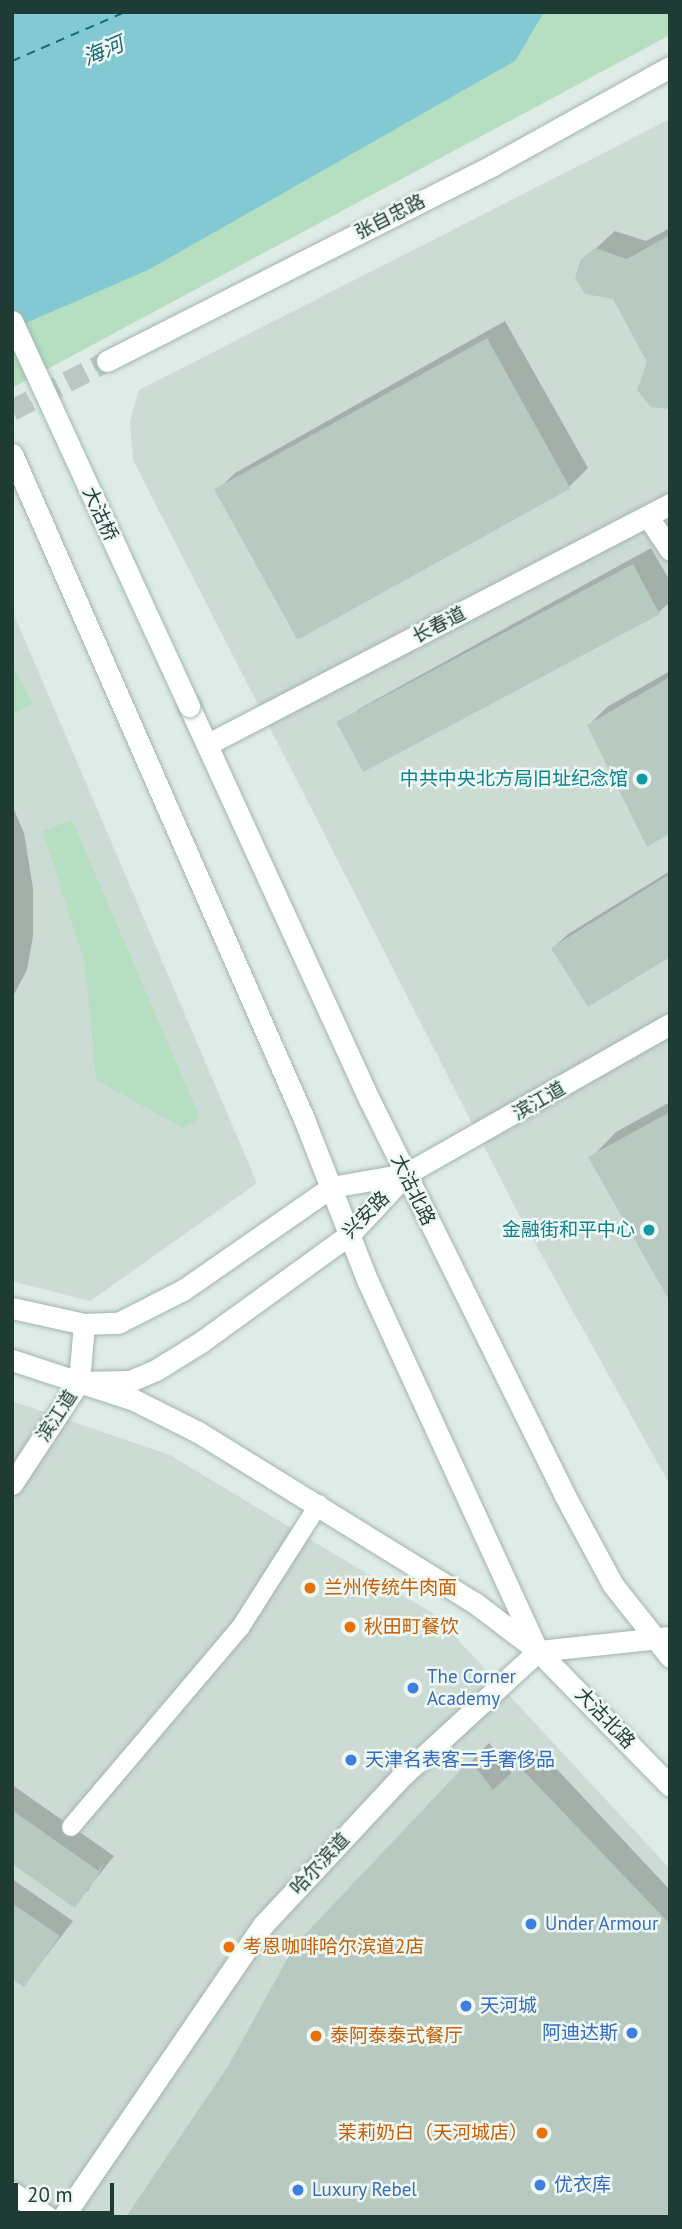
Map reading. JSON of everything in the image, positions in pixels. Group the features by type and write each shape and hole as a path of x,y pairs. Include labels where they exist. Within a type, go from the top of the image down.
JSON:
{"main road":[{"name":"张自忠路","path":"107,361 493,165 670,68"},
{"name":"大沽桥","path":"12,321 189,705"},
{"name":"大沽北路","path":"12,454 135,729 331,1187 368,1282 538,1651"},
{"name":"长春道","path":"208,744 670,504"},
{"path":"648,517 670,551"},
{"name":"大沽北路","path":"189,705 406,1174 588,1541 613,1586 662,1639 670,1657"},
{"name":"滨江道","path":"406,1174 670,1024"},
{"name":"兴安路","path":"12,1308 84,1324 118,1322 156,1308 331,1187 406,1174"},
{"name":"兴安路","path":"12,1360 79,1382 130,1381 156,1370 350,1234 406,1174"},
{"path":"79,1382 84,1324"},
{"name":"大沽北路","path":"79,1382 134,1400 198,1432 475,1603 538,1651 670,1786"},
{"name":"滨江道","path":"12,1484 79,1382"},
{"path":"538,1651 662,1639"},
{"name":"哈尔滨道","path":"63,2217 262,1925 400,1778 538,1651"},
{"path":"12,2192 48,2217"}],"lane":[{"path":"71,1827 240,1628 318,1504"}],"shaded area":[{"path":"670,119 670,1485 517,1211 133,460 130,421 139,390"},
{"path":"12,610 257,1183 90,1301 12,1281"},
{"path":"12,1401 170,1455 434,1614 670,1869 670,2217 12,2217"}],"green space":[{"path":"12,12 670,12 670,35 12,388"},
{"path":"12,665 33,704 12,714"},
{"path":"72,820 200,1118 183,1128 96,1080 85,964 43,831"}],"water":[{"name":"海河","path":"12,12 544,12 515,61 148,270 12,329"}],"building":[{"path":"670,235 668,409 651,407 637,390 647,362 613,299 585,294 575,278 581,259 595,248 627,259"},
{"path":"487,338 570,488 298,640 214,489"},
{"path":"633,564 660,614 363,772 336,722"},
{"name":"中共中央北方局旧址纪念馆","path":"670,677 670,833 647,847 587,725"},
{"path":"670,874 670,957 588,1007 551,948"},
{"name":"金融街和平中心","path":"670,1112 670,1302 588,1157"},
{"name":"天河城","path":"470,1760 493,1790 519,1766 670,1924 670,2217 126,2217 228,2066 295,1945"},
{"path":"12,1810 100,1872 75,1908 12,1864"},
{"path":"12,1903 60,1936 24,1987 12,1979"}],"ferry route":[{"path":"12,61 125,12"}],"tunnel":[{"path":"12,410 107,361"}],"place":[{"name":"中共中央北方局旧址纪念馆","path":"642,779"},
{"name":"金融街和平中心","path":"649,1230"},
{"name":"兰州传统牛肉面","path":"310,1588"},
{"name":"秋田町餐饮","path":"350,1627"},
{"name":"The Corner Academy","path":"413,1688"},
{"name":"天津名表客二手奢侈品","path":"351,1760"},
{"name":"Under Armour","path":"531,1924"},
{"name":"考恩咖啡哈尔滨道2店","path":"229,1947"},
{"name":"天河城","path":"466,2006"},
{"name":"阿迪达斯","path":"632,2033"},
{"name":"泰阿泰泰式餐厅","path":"316,2036"},
{"name":"茉莉奶白（天河城店）","path":"542,2133"},
{"name":"优衣库","path":"540,2185"},
{"name":"Luxury Rebel","path":"298,2190"}]}
